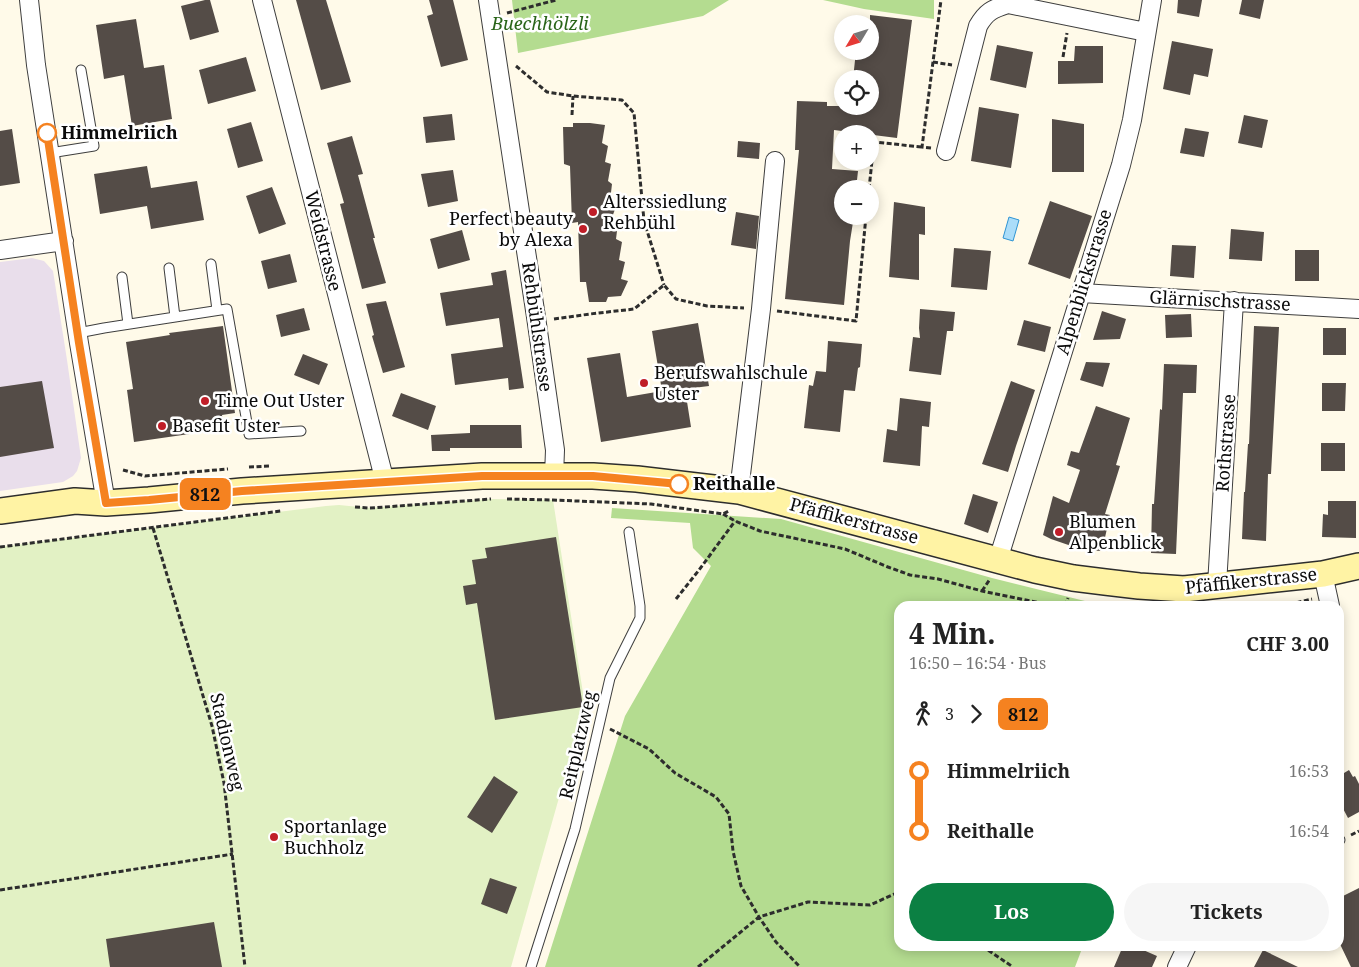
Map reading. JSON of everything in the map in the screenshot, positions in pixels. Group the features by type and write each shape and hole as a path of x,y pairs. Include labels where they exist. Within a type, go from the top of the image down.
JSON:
{"main road":[{"name":"Pfäffikerstrasse","path":"0,511 75,501 106,503 242,491 482,476 593,476 637,479 739,491 996,567 1035,570 1073,578 1139,586 1184,589 1323,574 1359,566"},
{"name":"Pfäffikerstrasse","path":"0,529 38,520 76,515 106,503"}],"street":[{"path":"29,0 36,65 106,503"},
{"name":"Weidstrasse","path":"262,0 385,482"},
{"name":"Rehbühlstrasse","path":"488,0 554,441 554,476"},
{"name":"Alpenblickstrasse","path":"996,567 1121,165 1132,120 1152,0"},
{"path":"946,151 978,26 984,16 993,9 1008,4 1146,32"},
{"path":"739,491 761,309 775,161"},
{"path":"0,250 64,241"},
{"name":"Glärnischstrasse","path":"1081,293 1359,309"},
{"name":"Rothstrasse","path":"1217,586 1234,301"},
{"path":"1323,574 1329,601"},
{"path":"1177,967 1185,951"}],"lane":[{"path":"50,153 94,146 81,70"},
{"path":"211,264 217,310"},
{"path":"169,268 175,317"},
{"path":"122,277 128,324"},
{"path":"78,333 227,309 249,434 301,430"},
{"name":"Reitplatzweg","path":"531,967 575,829 610,678 640,618 640,606 628,532"}],"path":[{"path":"507,13 556,0"},
{"path":"922,147 941,0"},
{"path":"1063,57 1070,16"},
{"path":"516,66 547,92 622,100 634,112 644,221 664,285 676,299 707,306 761,309 856,321 865,225"},
{"path":"572,96 572,115"},
{"path":"870,180 874,142 946,151"},
{"path":"553,320 634,309 664,285"},
{"path":"352,506 369,508 491,499 651,504"},
{"path":"0,547 287,511"},
{"path":"723,514 760,531 845,549 888,568 1031,601"},
{"path":"676,599 735,521"},
{"name":"Stadionweg","path":"153,528 214,736 224,783 245,967"},
{"path":"982,591 996,567"},
{"path":"599,725 615,730 649,749 675,773 716,797 729,814 733,851 741,886 776,942 800,967"},
{"path":"0,890 232,854"},
{"path":"698,967 759,917 808,902 870,905 894,894"},
{"path":"989,951 1013,967"}],"shaded area":[{"path":"32,258 44,261 53,271 81,458 77,471 63,482 0,491 0,262"}],"green space":[{"name":"Buechhölzli","path":"512,0 729,0 703,16 518,53"},
{"path":"823,0 934,0 934,19 864,9"},
{"name":"Sportanlage Buchholz","path":"491,499 553,500 585,706 511,967 0,967 0,547 326,506 339,505 369,508"},
{"path":"612,508 781,519 992,578 1085,601 894,601 894,951 1081,951 1075,967 545,967 625,716 711,566 693,548 690,523 611,518"}],"water":[{"path":"1009,217 1019,220 1013,241 1003,238"}],"building":[{"path":"210,0 219,32 190,40 181,6"},
{"path":"296,0 326,0 351,82 321,90"},
{"path":"429,0 453,0 468,60 441,67 427,16 433,14"},
{"path":"1178,0 1202,0 1199,17 1177,13"},
{"path":"1242,0 1264,0 1260,19 1239,14"},
{"path":"879,16 912,20 897,138 879,136 879,125 834,125 832,169 858,171 857,180 834,180 834,225 853,225 844,305 785,299 799,150 795,150 797,101 827,102 827,106 834,106 834,115 879,115 879,70 854,70 855,60 879,60"},
{"path":"136,19 144,68 164,65 172,119 132,126 124,75 104,79 96,25"},
{"path":"1172,41 1213,49 1208,77 1194,74 1190,95 1163,89"},
{"path":"997,45 1033,52 1026,88 990,80"},
{"path":"1075,46 1103,46 1103,83 1058,84 1058,61 1074,61"},
{"path":"246,57 256,91 208,104 199,70"},
{"path":"979,107 1019,114 1011,168 971,161"},
{"path":"452,114 455,140 426,143 423,117"},
{"path":"1244,115 1268,120 1262,148 1238,143"},
{"path":"1052,119 1084,124 1084,172 1052,172"},
{"path":"251,122 263,161 238,168 227,129"},
{"name":"Alterssiedlung Rehbühl","path":"573,123 605,125 602,143 608,146 605,162 611,164 608,181 612,184 610,201 617,204 611,220 618,223 616,239 622,242 619,260 625,262 621,279 628,281 621,296 608,297 606,302 589,302 586,282 580,282 578,222 572,223 570,166 564,164 563,127 573,127"},
{"path":"1185,128 1209,132 1204,157 1180,153"},
{"path":"12,129 20,183 0,186 0,131"},
{"path":"352,136 363,174 358,175 386,283 362,289 340,204 344,203 327,143"},
{"path":"738,141 760,143 759,159 737,157"},
{"path":"147,166 151,188 197,181 204,220 151,229 147,206 100,214 94,174"},
{"path":"453,170 458,201 428,207 421,174"},
{"path":"272,187 286,224 259,234 246,196"},
{"path":"1050,201 1092,216 1070,279 1028,264"},
{"path":"894,202 925,207 925,235 919,234 919,280 889,277"},
{"path":"736,212 759,216 756,249 731,245"},
{"path":"1231,229 1264,232 1262,261 1229,259"},
{"path":"462,230 470,260 438,269 430,239"},
{"path":"1172,245 1196,246 1194,278 1170,276"},
{"path":"954,248 991,251 987,290 951,287"},
{"path":"1295,250 1319,250 1319,281 1295,281"},
{"path":"290,254 297,282 268,289 261,261"},
{"path":"506,270 524,388 509,390 508,378 455,385 451,354 503,347 499,318 446,326 440,293 493,285 491,273"},
{"path":"386,301 405,367 383,373 372,336 374,335 366,304"},
{"path":"304,308 310,330 281,337 276,315"},
{"path":"920,309 955,312 953,331 947,331 941,375 909,371 913,337 920,338"},
{"path":"1102,311 1126,319 1120,339 1093,340"},
{"path":"1191,314 1192,337 1166,338 1165,315"},
{"path":"1024,320 1051,327 1045,352 1017,345"},
{"path":"698,323 709,386 685,389 691,427 601,442 587,358 620,353 627,397 662,391 652,331"},
{"path":"223,326 235,413 222,415 224,429 134,442 127,390 133,389 126,342 170,335 169,333"},
{"path":"1254,326 1279,327 1271,474 1268,474 1266,541 1242,539 1249,444"},
{"path":"1323,328 1346,328 1346,355 1323,355"},
{"path":"828,341 862,344 855,391 844,390 840,432 804,428 809,385 813,386 816,371 826,372"},
{"path":"303,354 328,364 319,385 294,375"},
{"path":"1086,362 1110,363 1103,387 1080,380"},
{"path":"1164,364 1197,365 1196,393 1183,393 1176,554 1151,553 1152,504 1154,504"},
{"path":"42,381 54,448 0,457 0,387"},
{"path":"1011,381 1035,390 1008,472 982,464"},
{"path":"1322,383 1346,383 1345,411 1322,411"},
{"path":"401,393 436,406 428,430 392,416"},
{"path":"900,398 931,402 929,427 922,426 920,466 883,462 887,429 897,431"},
{"path":"1096,406 1130,418 1116,465 1120,466 1105,514 1110,515 1102,551 1083,550 1043,535 1053,496 1069,503 1080,470 1067,465 1071,451 1079,453"},
{"path":"470,425 521,425 522,448 450,448 450,451 432,451 431,435 470,433"},
{"path":"1321,443 1345,443 1345,471 1321,471"},
{"path":"973,494 998,502 988,533 964,524"},
{"path":"1328,501 1356,501 1356,538 1322,537 1323,514 1328,515"},
{"path":"556,537 583,707 495,720 477,603 466,605 463,586 476,584 472,560 487,558 485,548"},
{"path":"1349,770 1359,784 1359,812 1348,818 1344,810 1344,773"},
{"path":"494,776 518,792 492,833 467,817"},
{"path":"490,878 517,887 507,914 481,904"},
{"path":"1359,888 1359,967 1351,967 1343,951 1344,896"},
{"path":"214,922 222,967 110,967 106,939"},
{"path":"1121,951 1146,951 1157,956 1152,967 1114,967"},
{"path":"1262,951 1265,951 1298,967 1254,967"}],"bus line":[{"name":"812","path":"47,133 106,503 242,491 482,476 593,476 679,484"}],"place":[{"name":"Himmelriich","path":"47,133"},
{"name":"Alterssiedlung Rehbühl","path":"593,212"},
{"name":"Perfect beauty by Alexa","path":"583,229"},
{"name":"Berufswahlschule Uster","path":"644,383"},
{"name":"Time Out Uster","path":"205,401"},
{"name":"Basefit Uster","path":"162,426"},
{"name":"Reithalle","path":"679,484"},
{"name":"Blumen Alpenblick","path":"1059,532"},
{"name":"Sportanlage Buchholz","path":"274,837"}]}
